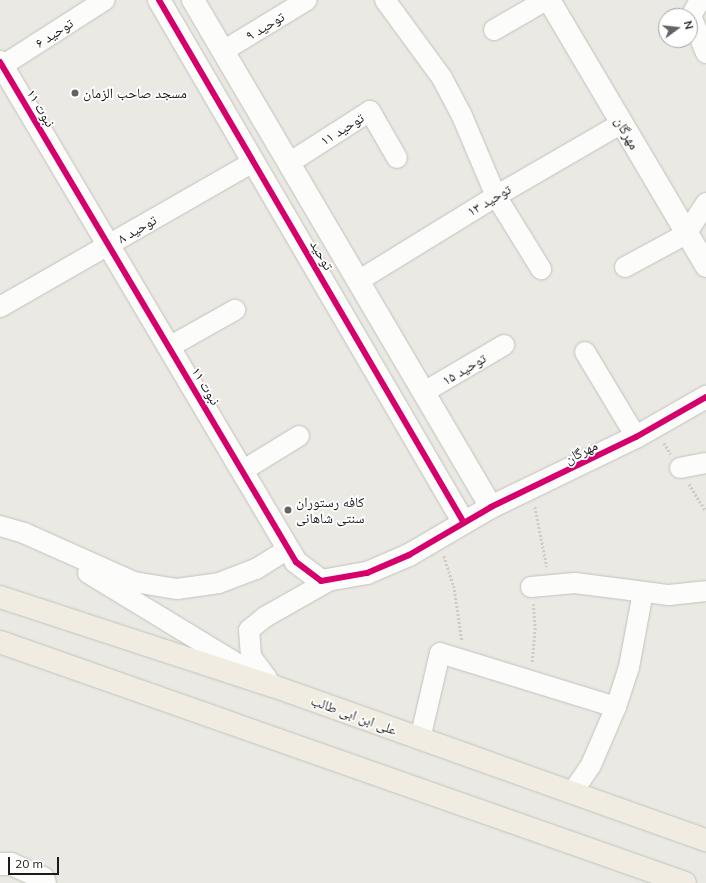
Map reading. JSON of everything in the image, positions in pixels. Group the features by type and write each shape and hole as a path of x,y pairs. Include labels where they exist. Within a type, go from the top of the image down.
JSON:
{"main road":[{"name":"علی ابن ابی طالب","path":"0,597 274,686 706,840"},
{"path":"0,642 685,883"}],"street":[{"name":"توحید ۶","path":"1,64 105,0"},
{"name":"توحید","path":"159,0 464,523"},
{"name":"توحید","path":"193,0 491,507"},
{"name":"توحید ۹","path":"223,51 307,0"},
{"path":"385,0 442,78 462,116 496,196 541,269"},
{"path":"494,30 547,0"},
{"name":"مهرگان","path":"547,0 622,123 706,266"},
{"path":"700,0 691,16 706,53"},
{"name":"نبوت ۱۱","path":"1,64 296,562 321,581 367,573 409,556 464,523"},
{"name":"توحید ۱۱","path":"289,163 370,111 397,158"},
{"name":"توحید ۱۳","path":"358,280 496,196 622,123"},
{"name":"توحید ۸","path":"0,307 253,162"},
{"path":"625,267 686,234 706,203"},
{"path":"169,347 234,310"},
{"name":"توحید ۱۵","path":"424,392 504,345"},
{"path":"585,352 636,437"},
{"name":"مهرگان","path":"464,523 491,507 636,437 706,397"},
{"path":"242,471 299,436"},
{"path":"680,468 706,463"},
{"path":"0,526 24,533 134,582 177,589 218,583 256,569 288,549"},
{"path":"24,533 274,686"},
{"path":"274,686 251,657 249,630 265,617 332,579"},
{"path":"531,587 575,583 669,595 706,591"},
{"path":"572,793 591,765 616,707 629,667 642,592"},
{"path":"420,739 440,653 616,707"},
{"path":"0,864 11,864 43,878 45,883"}],"path":[{"path":"531,489 551,585"},
{"path":"438,538 454,586 464,661"},
{"path":"530,681 535,630 531,587"}],"cycle path":[{"path":"159,0 464,523"},
{"path":"0,62 296,562 321,581 367,573 409,555 491,507 636,437 706,397"}],"place":[{"name":"مسجد صاحب الزمان","path":"75,93"},
{"name":"کافه رستوران سنتی شاهانی","path":"288,510"}]}
